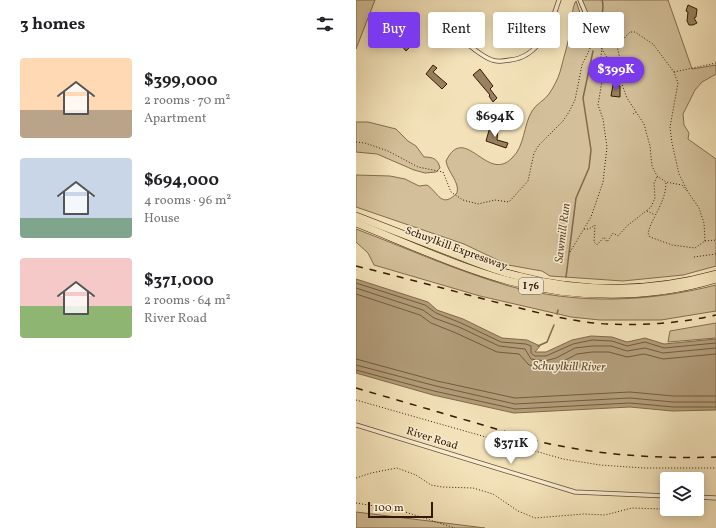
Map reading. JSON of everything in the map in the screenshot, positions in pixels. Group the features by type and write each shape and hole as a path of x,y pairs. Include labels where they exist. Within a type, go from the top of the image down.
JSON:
{"highway":[{"name":"Schuylkill Expressway","path":"356,216 505,273 542,282 620,288 667,284 716,274"},
{"name":"Schuylkill Expressway","path":"356,223 500,278 530,286 580,292 630,294 674,289 716,279"}],"street":[{"path":"476,48 493,60 520,59 529,54 541,41 551,24 559,0"},
{"path":"580,0 585,12"},
{"name":"River Road","path":"356,425 575,492 660,496"},
{"path":"704,497 716,498"}],"path":[{"path":"616,72 621,64 617,46 630,32 635,32 653,44 674,72 678,83 670,127 675,160 688,192"},
{"path":"356,142 365,142 393,153 418,168 443,172 451,192 463,200 478,204 495,200 509,202 528,181 534,153 539,145 563,121 569,112 575,100 584,61 590,48"},
{"path":"602,48 616,72 624,92 644,124 650,146 652,166 657,176 666,182 682,185 700,208 704,223 705,241"},
{"path":"570,252 591,217 603,182 607,147 603,120 598,105 602,81 602,48"},
{"path":"674,72 716,63"},
{"path":"584,229 589,229 595,225 594,242 597,245 604,237 606,242 614,233 618,236 621,235 627,226 651,207 656,198 654,183 657,176"},
{"path":"666,182 666,194 648,233 650,237 672,245 695,248 705,241 716,240"},
{"path":"646,211 655,215"},
{"path":"694,258 716,254"},
{"path":"356,400 563,459 600,465 644,468 716,468"},
{"path":"356,478 371,473 397,468 416,475 431,485 442,487 473,488 493,494 518,511 535,518 584,514 605,515 632,508 660,509"},
{"path":"356,503 398,510 455,528"}],"shaded area":[{"path":"356,0 375,0 370,12 368,12 368,18 356,49"},
{"path":"578,0 668,0 692,69 716,65 716,74 702,82 695,90 683,114 684,125 689,133 688,139 716,159 716,266 683,275 623,281 550,276 542,271 508,265 464,244 356,207 356,175 390,176 405,179 419,186 427,185 440,198 447,200 452,198 457,193 457,185 446,161 453,151 461,148 469,150 494,164 503,164 512,158 522,142 532,111 549,94 558,78 568,43 568,48 624,48 624,12 583,12"},
{"path":"576,1 580,12 572,12 573,7"},
{"path":"356,122 368,122 396,129 408,141 416,146 424,157 430,157 436,161 440,168 436,172 425,173 414,170 377,154 356,152"},
{"path":"356,229 490,280 535,292 587,299 639,298 691,291 716,285 716,311 661,320 600,320 571,317 480,296 374,265 368,253 356,242"},
{"path":"716,323 716,338 668,342 670,331"},
{"path":"356,512 485,528 356,528"}],"water":[{"name":"Schuylkill River","path":"356,279 428,302 437,310 463,319 502,338 527,340 540,346 535,352 546,352 572,340 591,336 612,337 627,342 645,338 664,344 716,339 716,410 672,411 630,407 514,413 433,395 356,373"}],"building":[{"path":"688,5 697,9 696,17 694,18 697,23 693,25 689,25 687,21 688,12 686,11"},
{"path":"433,65 437,68 433,72 447,84 442,89 426,74"},
{"path":"480,69 493,86 490,89 497,98 493,102 489,96 490,95 473,75"},
{"path":"613,85 620,86 620,97 611,96"},
{"path":"490,127 498,129 497,140 508,143 506,148 486,141"}],"waterway":[{"name":"Sawmill Run","path":"602,0 602,12"},
{"name":"Sawmill Run","path":"566,277 576,198 589,168 591,150 583,98 593,51"},
{"name":"Sawmill Run","path":"557,314 558,310"},
{"name":"Sawmill Run","path":"538,346 547,342 554,325"}],"railway":[{"path":"356,266 534,312 592,323 621,325 648,324 676,322 716,315"},
{"path":"356,388 541,442 584,450 650,457 716,457"}]}
